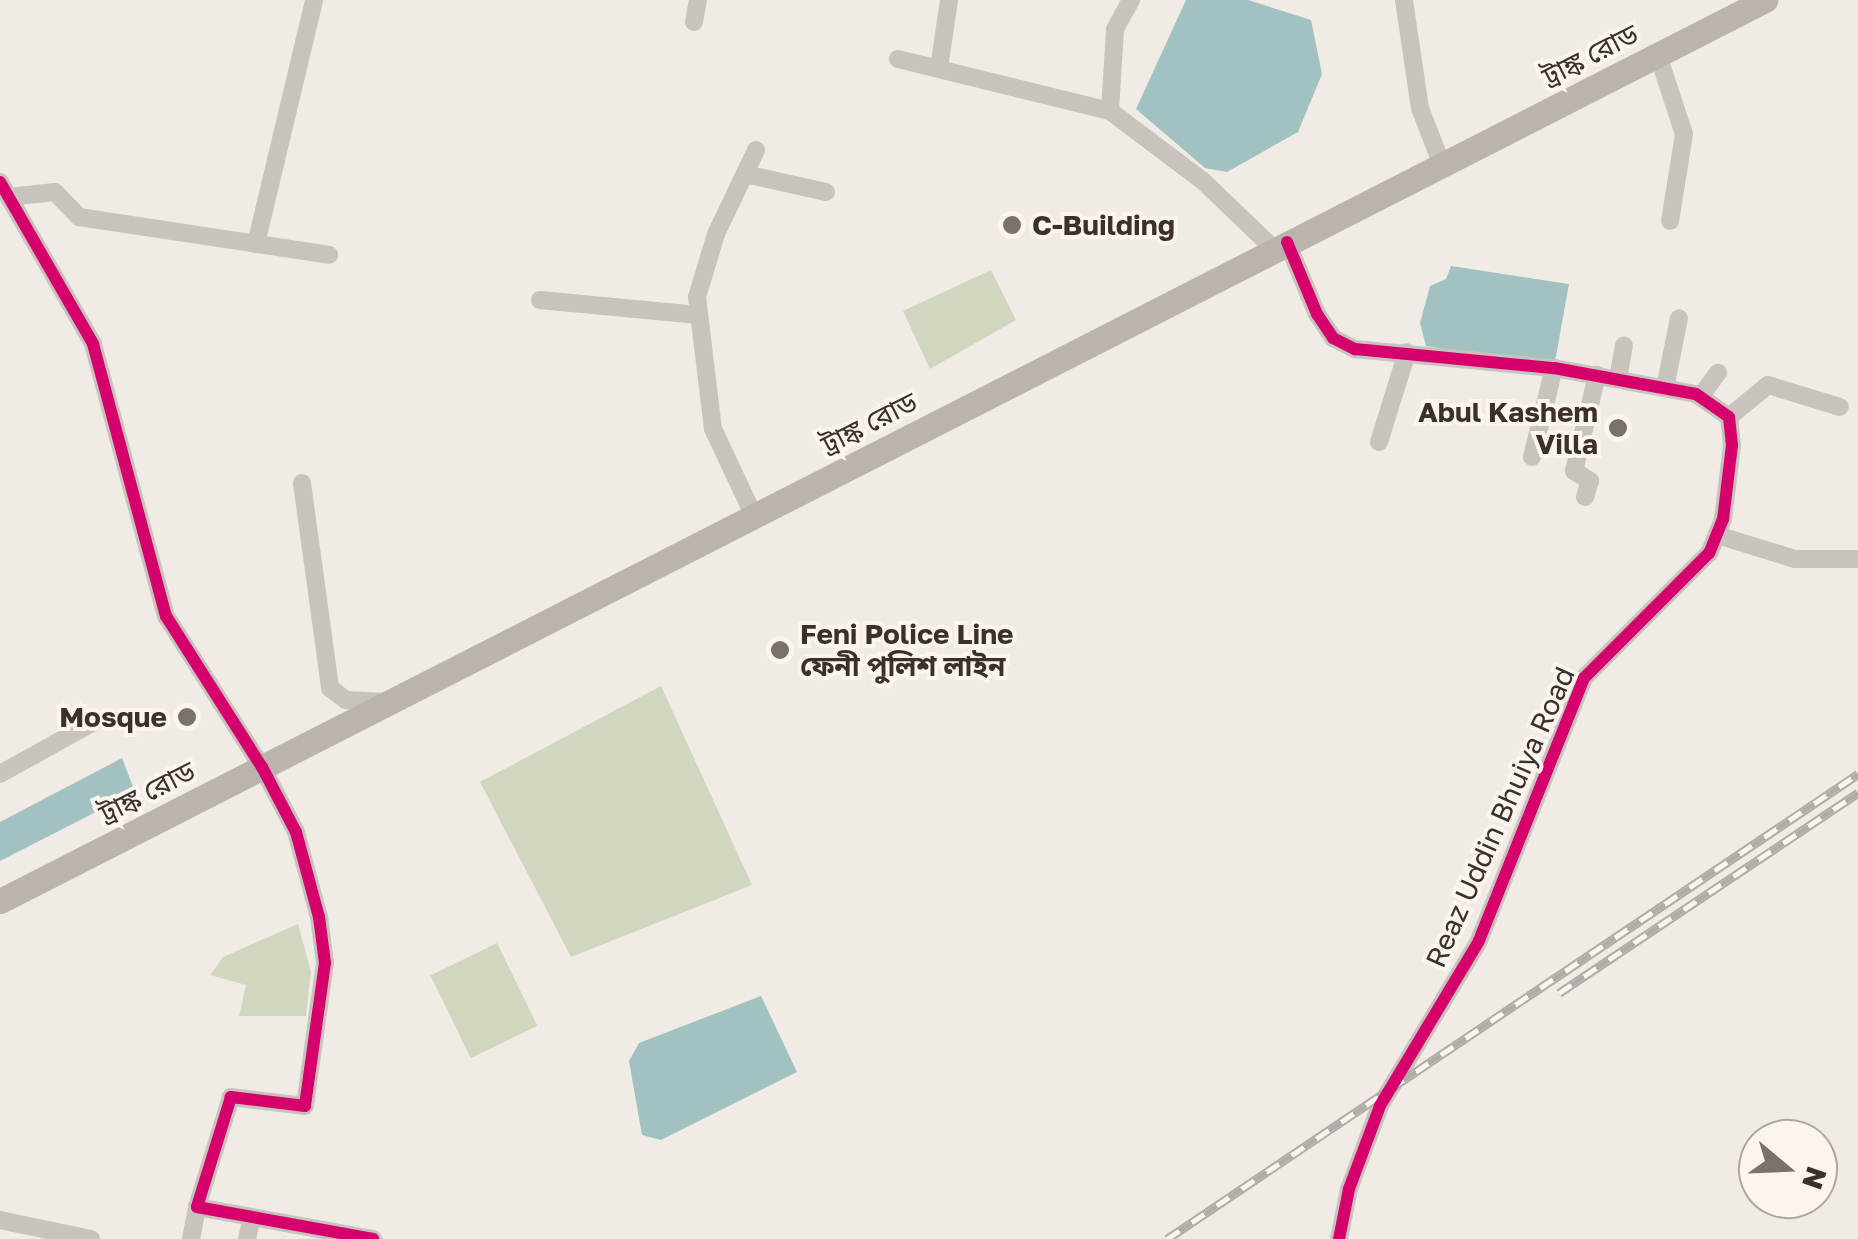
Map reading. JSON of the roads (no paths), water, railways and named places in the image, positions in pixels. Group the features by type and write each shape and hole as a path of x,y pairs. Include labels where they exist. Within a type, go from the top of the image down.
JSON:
{"main road":[{"name":"ট্রাঙ্ক রোড","path":"0,900 1765,0"}],"street":[{"path":"256,244 314,0"},
{"path":"694,22 698,0"},
{"path":"939,68 949,0"},
{"path":"1110,111 1115,29 1131,0"},
{"path":"1404,0 1420,108 1442,164"},
{"path":"1658,55 1684,134 1670,221"},
{"path":"898,59 1110,111 1281,246 1333,338 1356,348 1597,375 1701,396 1728,417 1768,385 1840,408"},
{"path":"754,516 713,429 698,315 705,262 756,150"},
{"path":"745,174 826,192"},
{"path":"4,189 55,192 80,217 329,255"},
{"path":"4,189 94,344 166,616 262,766 296,832 319,917 325,962 306,1100 300,1108 231,1096 197,1208 192,1239"},
{"path":"540,300 698,315"},
{"path":"1665,388 1679,318"},
{"path":"1618,379 1624,346"},
{"path":"1379,442 1407,352"},
{"path":"1532,458 1554,368"},
{"path":"1701,396 1718,373"},
{"path":"1586,497 1590,481 1574,471 1597,375"},
{"name":"Reaz Uddin Bhuiya Road","path":"1339,1239 1349,1189 1380,1106 1479,941 1584,678 1680,588 1717,535 1732,445 1728,417"},
{"path":"302,483 330,688 346,700 388,702"},
{"path":"1717,535 1795,558 1858,558"},
{"path":"0,774 99,719"},
{"path":"197,1208 374,1239"},
{"path":"247,1239 252,1218"},
{"path":"0,1220 91,1239"}],"water":[{"path":"1186,0 1248,0 1311,20 1322,74 1298,132 1227,172 1205,168 1136,109"},
{"path":"1451,266 1569,284 1554,367 1426,346 1420,323 1430,286 1446,279"},
{"path":"122,758 135,792 0,861 0,822"},
{"path":"761,996 797,1072 661,1140 642,1135 629,1061 639,1043"}],"railway":[{"path":"1167,1239 1858,774"},
{"path":"1559,993 1858,793"}],"place":[{"name":"C-Building","path":"1012,225"},
{"name":"Abul Kashem Villa","path":"1618,428"},
{"name":"Feni Police Line ফেনী পুলিশ লাইন","path":"780,650"},
{"name":"Mosque","path":"187,717"}]}
